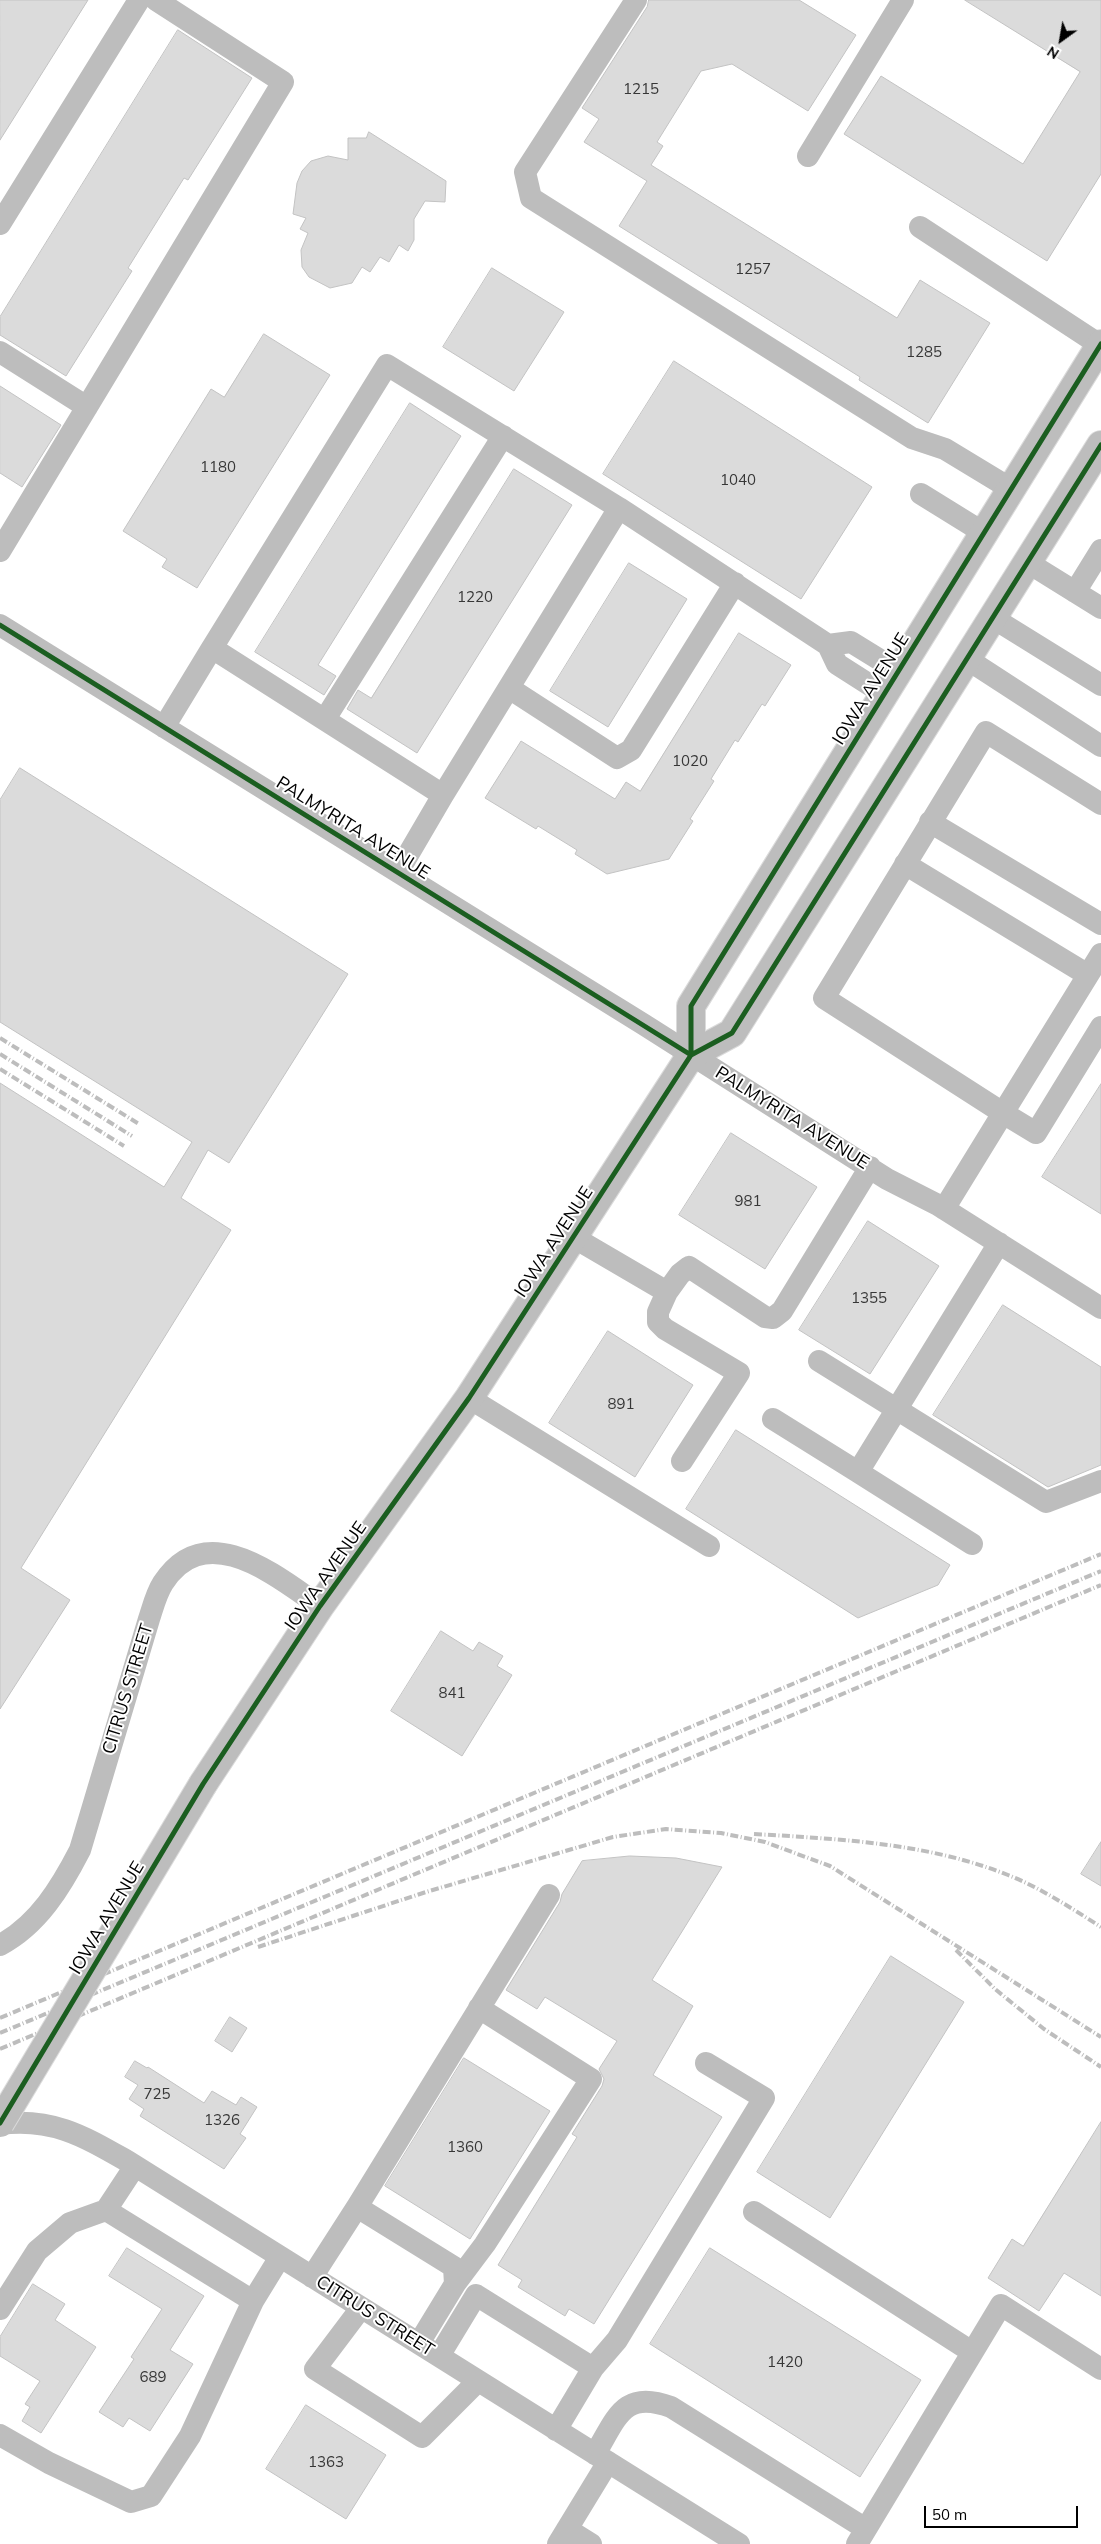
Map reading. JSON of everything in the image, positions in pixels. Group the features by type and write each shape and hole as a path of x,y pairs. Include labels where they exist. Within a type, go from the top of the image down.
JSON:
{"main road":[{"name":"IOWA AVENUE","path":"691,1055 691,1006 1101,345"},
{"name":"IOWA AVENUE","path":"0,2124 204,1784 320,1606 469,1398 691,1055 732,1033 1101,445"}],"street":[{"path":"0,224 139,0"},
{"path":"0,551 7,524 87,407 283,82 156,0"},
{"path":"636,0 526,172 531,198 912,438 945,449 1011,489"},
{"path":"808,156 903,0"},
{"path":"920,227 1101,345"},
{"path":"0,352 87,407"},
{"path":"164,727 387,365 619,508 828,644 851,642 891,682"},
{"path":"325,719 503,436"},
{"path":"921,494 984,533"},
{"path":"398,872 443,794 619,508"},
{"path":"1075,592 1101,550"},
{"path":"1028,562 1101,608"},
{"path":"508,688 617,758 632,750 735,584"},
{"path":"993,618 1101,685"},
{"name":"PALMYRITA AVENUE","path":"0,625 870,1167 944,1209 1101,1308"},
{"path":"212,648 443,794"},
{"path":"967,659 1101,746"},
{"path":"1101,804 986,732 824,998 1036,1133 1101,1026"},
{"path":"930,822 1101,924"},
{"path":"905,864 1088,975"},
{"path":"944,1209 1101,954"},
{"path":"682,1461 739,1373 665,1329 658,1322 658,1312 666,1292 680,1274 689,1267 765,1316 774,1318 782,1311 870,1167"},
{"path":"573,1237 666,1292"},
{"path":"858,1472 999,1243"},
{"path":"819,1361 1046,1502 1101,1481"},
{"path":"469,1398 709,1546"},
{"path":"773,1419 972,1544"},
{"name":"CITRUS STREET","path":"0,1945 26,1926 45,1907 61,1885 80,1850 149,1619 158,1593 174,1570 185,1561 211,1553 244,1558 320,1606"},
{"path":"312,2277 343,2230 549,1895"},
{"path":"419,2343 455,2284 485,2244 591,2079 479,2008"},
{"path":"556,2430 593,2368 617,2340 764,2098 706,2063"},
{"name":"CITRUS STREET","path":"0,2124 23,2121 49,2125 82,2135 135,2166 739,2544"},
{"path":"0,2309 37,2251 70,2223 106,2210 135,2166"},
{"path":"357,2207 454,2267 455,2284"},
{"path":"106,2210 254,2302"},
{"path":"754,2212 972,2352"},
{"path":"0,2434 49,2463 131,2502 151,2496 190,2436 254,2302 280,2257"},
{"path":"439,2356 476,2296 593,2368"},
{"path":"590,2544 562,2536 602,2458 623,2410 630,2403 654,2401 671,2407 861,2537 1001,2305 1101,2369"},
{"path":"362,2308 315,2369 414,2432 422,2437 478,2381"}],"building":[{"path":"0,0 88,0 0,140"},
{"path":"649,0 799,0 856,35 808,111 732,64 701,71 657,142 663,146 651,165 897,318 920,280 990,323 928,423 859,380 860,377 619,226 647,181 584,142 599,119 582,108 647,7"},
{"path":"965,0 1101,0 1101,174 1047,261 844,134 881,76 1023,164 1080,72"},
{"path":"178,30 252,78 188,180 184,178 128,268 132,271 66,376 0,335 0,317"},
{"path":"369,132 446,181 445,202 425,201 414,219 414,240 408,251 399,245 389,262 380,257 370,272 362,267 352,283 330,288 309,277 302,267 301,250 308,233 300,229 306,218 293,214 297,183 302,171 311,161 328,156 348,160 348,138 366,138"},
{"path":"492,268 564,312 514,391 443,347"},
{"path":"264,334 330,375 197,588 162,567 167,559 123,531 211,389 224,397"},
{"path":"674,361 872,487 801,599 603,474"},
{"path":"0,386 61,425 22,487 0,473"},
{"path":"410,403 461,436 318,665 336,676 324,695 255,652"},
{"path":"514,469 572,505 417,753 347,709 358,690 371,698"},
{"path":"629,563 687,599 608,727 550,691"},
{"path":"739,633 791,665 765,706 762,704 738,742 735,740 711,779 714,781 690,819 693,821 669,859 607,874 575,854 577,850 538,826 536,829 485,798 521,741 615,799 626,782 640,791"},
{"path":"20,768 348,974 229,1163 208,1150 181,1198 231,1230 21,1568 70,1600 0,1709 0,1083 164,1187 192,1142 0,1022 0,800"},
{"path":"1101,1084 1101,1214 1042,1177"},
{"path":"731,1133 817,1187 765,1269 679,1215"},
{"path":"868,1221 939,1266 870,1374 799,1330"},
{"path":"1003,1305 1101,1367 1101,1465 1048,1487 933,1415"},
{"path":"608,1331 693,1385 635,1477 549,1423"},
{"path":"736,1430 950,1565 938,1585 858,1618 686,1509"},
{"path":"441,1631 473,1651 479,1642 503,1656 497,1666 512,1675 462,1756 391,1711"},
{"path":"1101,1842 1101,1886 1081,1874"},
{"path":"630,1856 676,1858 722,1867 652,1980 693,2006 653,2075 722,2117 594,2324 569,2309 565,2316 518,2287 522,2280 498,2265 577,2137 572,2134 602,2086 604,2079 599,2069 617,2041 545,1997 537,2009 506,1990 560,1902 562,1894 582,1861"},
{"path":"891,1956 964,2002 830,2218 757,2172"},
{"path":"230,2017 247,2028 232,2052 215,2041"},
{"path":"464,2058 550,2111 470,2239 385,2186"},
{"path":"135,2061 148,2067 204,2103 212,2091 236,2105 241,2097 257,2107 240,2134 246,2138 224,2169 140,2116 144,2109 129,2099 138,2085 125,2077"},
{"path":"1101,2122 1101,2296 1064,2273 1039,2311 988,2278 1012,2239 1023,2246"},
{"path":"127,2248 204,2296 170,2350 193,2364 150,2431 129,2418 123,2427 99,2412 134,2359 131,2357 162,2309 109,2276"},
{"path":"710,2248 921,2380 860,2477 650,2344"},
{"path":"33,2284 65,2304 55,2320 96,2347 41,2433 22,2421 30,2407 25,2404 40,2381 0,2356 0,2337"},
{"path":"306,2405 386,2455 346,2519 266,2469"}],"railway":[{"path":"0,1038 139,1124"},
{"path":"0,1054 132,1136"},
{"path":"0,1069 124,1146"},
{"path":"0,2018 1101,1554"},
{"path":"0,2033 1101,1571"},
{"path":"0,2049 1101,1585"},
{"path":"258,1947 426,1892 613,1837 666,1829 721,1833 765,1842 830,1866 1101,2037"},
{"path":"754,1834 883,1844 915,1849 978,1864 1032,1886 1101,1927"},
{"path":"956,1950 995,1989 1044,2029 1101,2067"}],"cycle path":[{"path":"691,1055 691,1006 1101,344"},
{"path":"0,2123 203,1784 320,1606 469,1398 691,1055 732,1033 1101,445"},
{"path":"0,625 691,1055"}]}
